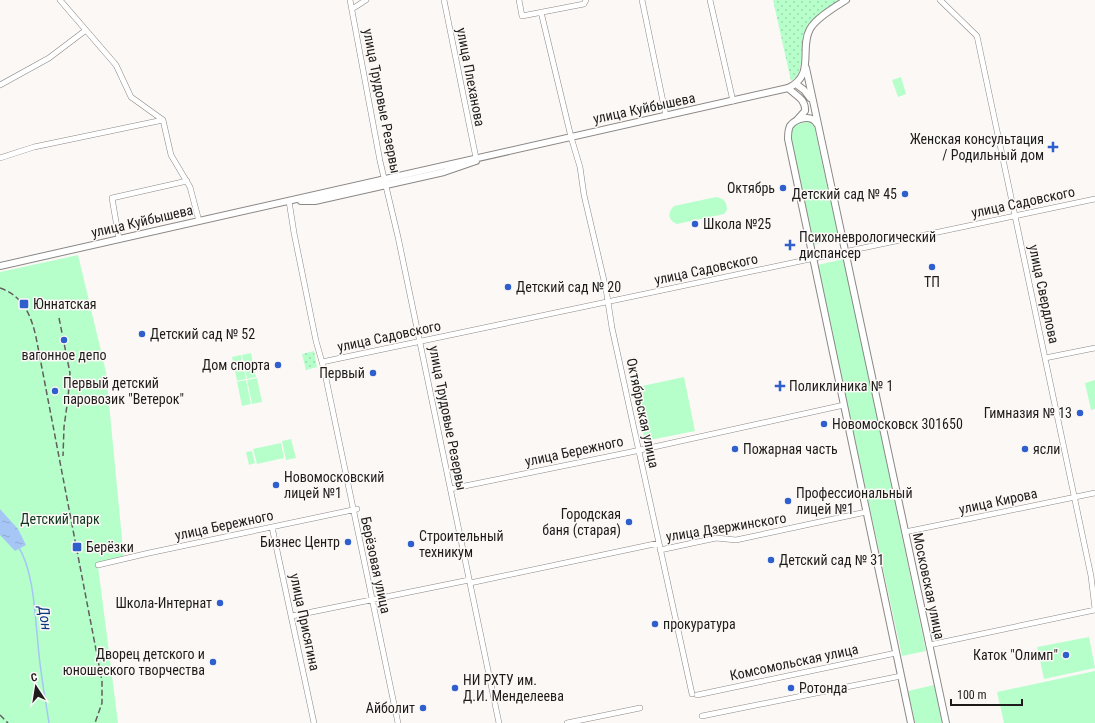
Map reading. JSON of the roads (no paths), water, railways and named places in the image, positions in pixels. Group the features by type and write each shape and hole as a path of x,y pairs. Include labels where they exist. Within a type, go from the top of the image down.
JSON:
{"main road":[{"path":"812,102 804,90 796,84 802,76 805,64 807,38 810,29 816,21 845,0"},
{"name":"Московская улица","path":"805,64 946,723"},
{"name":"улица Куйбышева","path":"0,266 289,201 315,201 476,158 733,101 788,88 796,84"},
{"path":"788,88 799,97 805,105 805,111 788,131 788,139 911,723"},
{"path":"795,122 810,118 816,121 818,126"},
{"path":"385,182 444,172 466,166 498,153"}],"street":[{"path":"60,0 116,66 131,97 163,120 171,155 190,187 199,221"},
{"name":"улица Трудовые Резервы","path":"350,0 385,182 420,341 499,723"},
{"path":"352,10 366,0"},
{"name":"улица Плеханова","path":"444,0 476,158"},
{"path":"519,0 522,16 585,2"},
{"path":"642,0 666,116"},
{"path":"710,0 733,101"},
{"name":"улица Свердлова","path":"940,0 977,36 1091,576 1095,610"},
{"name":"Октябрьская улица","path":"541,12 580,167 584,195 602,270 612,328 660,550 694,695"},
{"path":"0,85 49,58 86,30"},
{"path":"0,158 34,148 163,120"},
{"path":"119,239 112,198 187,181"},
{"name":"улица Садовского","path":"322,362 1095,199"},
{"name":"Берёзовая улица","path":"289,201 316,341 355,509 371,600 398,723"},
{"path":"1045,358 1095,348"},
{"name":"улица Бережного","path":"450,489 639,450 844,405"},
{"name":"улица Кирова","path":"905,532 1095,493"},
{"name":"улица Бережного","path":"98,566 149,553 355,509"},
{"name":"улица Дзержинского","path":"660,550 716,538 736,540 866,512"},
{"name":"улица Присягина","path":"272,527 314,723"},
{"name":"улица Дзержинского","path":"292,616 659,543"},
{"path":"929,645 1095,610"},
{"name":"Комсомольская улица","path":"694,695 896,653"},
{"path":"702,716 901,676"},
{"path":"567,723 640,708"}],"water":[{"path":"0,509 18,529 26,545 15,551 0,535"}],"waterway":[{"name":"Дон","path":"18,546 23,556 31,581 40,664 49,723"}],"railway":[{"path":"0,288 15,296 25,307 32,321 36,337 102,681 102,703 95,723"},
{"path":"59,318 70,373 64,427 63,456"},
{"path":"0,715 8,723"}],"place":[{"name":"Женская консультация / Родильный дом","path":"1053,147"},
{"name":"Октябрь","path":"783,188"},
{"name":"Детский сад № 45","path":"905,194"},
{"name":"Школа №25","path":"695,224"},
{"name":"Психоневрологический диспансер","path":"790,245"},
{"name":"ТП","path":"932,267"},
{"name":"Детский сад № 20","path":"508,287"},
{"name":"Юннатская","path":"24,304"},
{"name":"Детский сад № 52","path":"142,334"},
{"name":"вагонное депо","path":"64,340"},
{"name":"Дом спорта","path":"278,365"},
{"name":"Первый","path":"373,373"},
{"name":"Поликлиника № 1","path":"780,386"},
{"name":"Первый детский паровозик \"Ветерок\"","path":"55,391"},
{"name":"Гимназия № 13","path":"1080,413"},
{"name":"Новомосковск 301650","path":"824,424"},
{"name":"Пожарная часть","path":"735,449"},
{"name":"ясли","path":"1025,449"},
{"name":"Новомосковский лицей №1","path":"276,485"},
{"name":"Профессиональный лицей №1","path":"788,501"},
{"name":"Городская баня (старая)","path":"629,522"},
{"name":"Бизнес Центр","path":"348,542"},
{"name":"Строительный техникум","path":"411,544"},
{"name":"Берёзки","path":"77,547"},
{"name":"Детский сад № 31","path":"771,560"},
{"name":"Школа-Интернат","path":"220,603"},
{"name":"прокуратура","path":"655,624"},
{"name":"Каток \"Олимп\"","path":"1066,655"},
{"name":"Дворец детского и юношеского творчества","path":"213,662"},
{"name":"НИ РХТУ им. Д.И. Менделеева","path":"455,688"},
{"name":"Ротонда","path":"791,688"},
{"name":"Айболит","path":"423,708"}],"park label":[{"name":"Детский парк","path":"60,519"}]}
